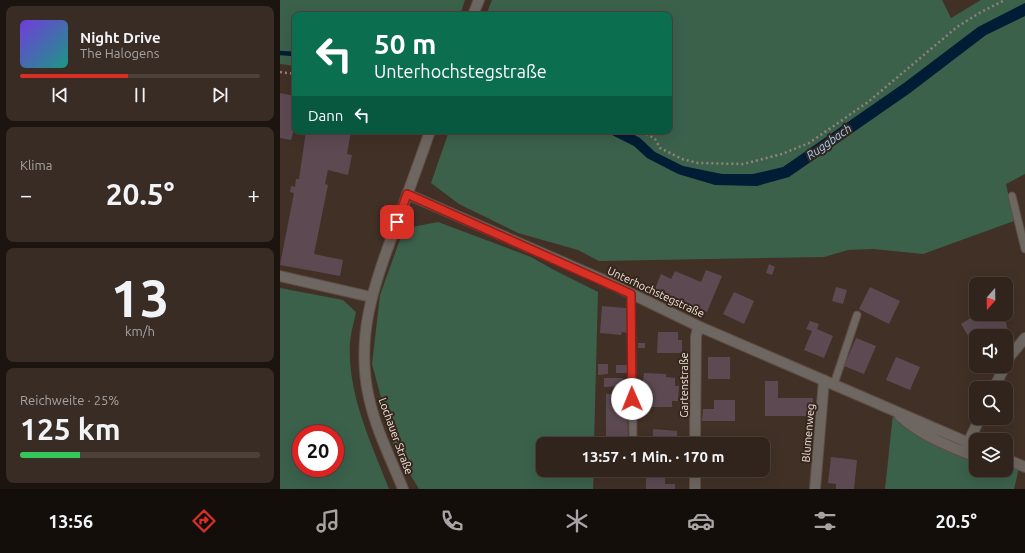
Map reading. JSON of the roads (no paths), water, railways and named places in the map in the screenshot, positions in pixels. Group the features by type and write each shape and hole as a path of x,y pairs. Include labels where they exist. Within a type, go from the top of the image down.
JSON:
{"street":[{"path":"475,12 479,0"},
{"name":"Lochauer Straße","path":"403,489 379,431 369,398 364,350 365,325 371,297 429,134"},
{"name":"Unterhochstegstraße","path":"407,194 631,294 698,326 969,443"},
{"path":"280,276 371,297"},
{"name":"Gartenstraße","path":"695,437 696,337 698,326"},
{"path":"1013,352 1025,338"},
{"name":"Blumenweg","path":"815,489 824,380"},
{"name":"Unterhochstegstraße","path":"895,410 914,428 937,441 969,454"},
{"path":"964,452 969,447"},
{"path":"1013,462 1023,467"},
{"path":"1013,466 1023,467"},
{"path":"695,477 695,489"}],"lane":[{"path":"1012,196 1025,249"},
{"path":"631,294 633,437"},
{"path":"834,384 857,315"}],"water":[{"path":"1025,3 1025,16 986,35 910,93 789,177 757,186 715,185 678,174 647,158 634,146 610,134 633,134 640,138 655,152 683,166 722,174 753,174 783,167 904,83 978,27"}],"waterway":[{"name":"Ruggbach","path":"280,53 292,54"}]}
